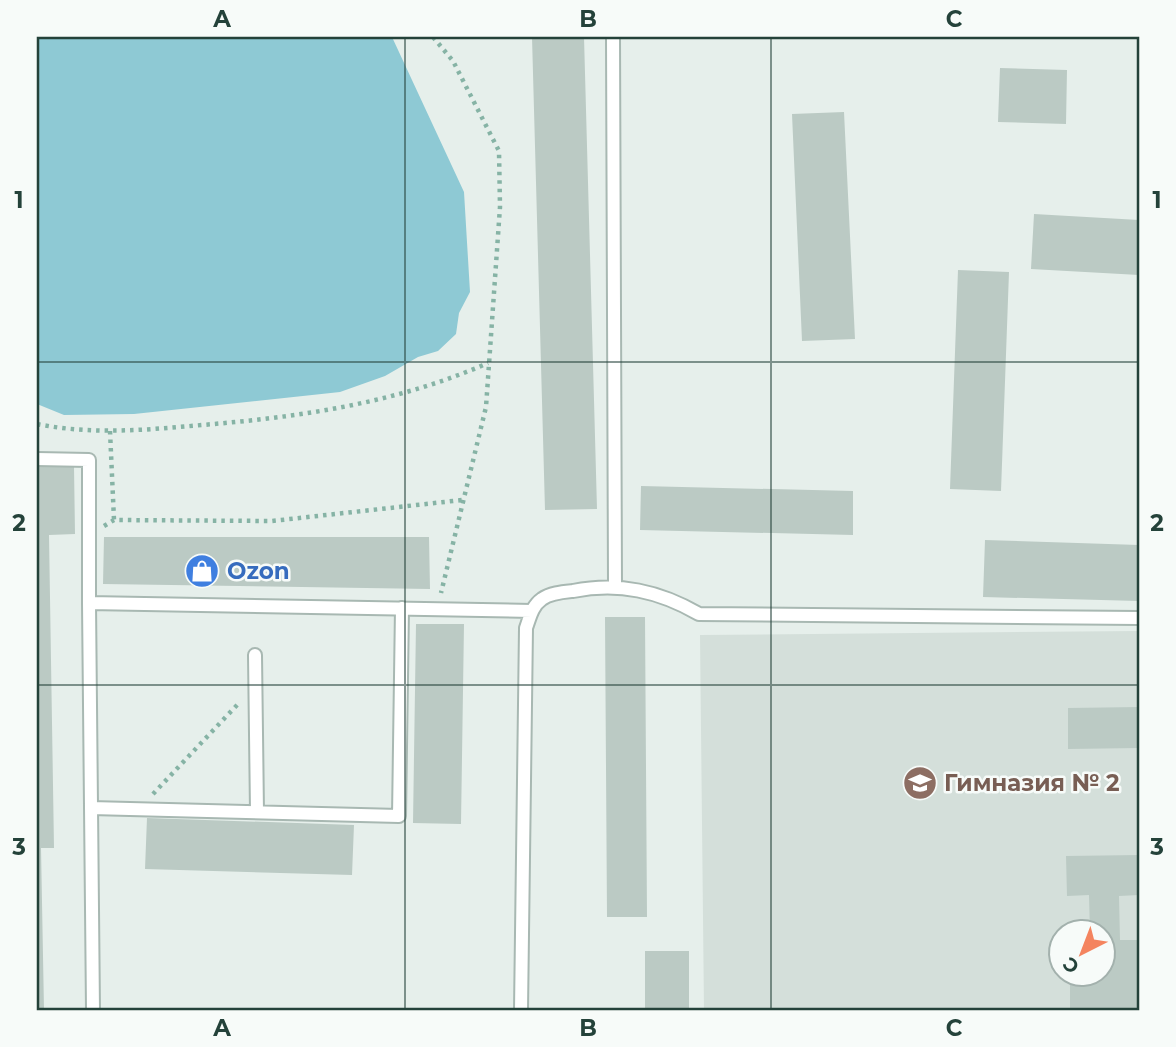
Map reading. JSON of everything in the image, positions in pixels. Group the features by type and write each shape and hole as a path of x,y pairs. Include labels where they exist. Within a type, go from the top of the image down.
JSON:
{"lane":[{"path":"613,37 615,585"},
{"path":"37,459 89,460 93,1010"},
{"path":"521,1010 526,628 532,611 542,599 557,593 615,585 675,601 699,614 1139,618"},
{"path":"89,603 532,611"},
{"path":"91,808 399,816 402,608"},
{"path":"255,655 257,812"}],"path":[{"path":"433,37 453,61 499,151 500,207 486,407 439,602 433,609"},
{"path":"37,424 69,430 110,431 293,416 378,401 440,384 488,363"},
{"path":"110,431 114,520"},
{"path":"90,533 114,520 272,521 462,500"},
{"path":"141,808 255,685"}],"shaded area":[{"name":"Гимназия № 2","path":"1139,631 1139,1010 704,1010 700,635"}],"water":[{"path":"37,37 392,37 464,192 470,292 459,313 456,334 438,351 418,357 385,376 340,392 134,414 64,415 37,404"}],"building":[{"path":"532,37 584,37 597,509 545,510"},
{"path":"1000,68 1067,70 1066,124 998,122"},
{"path":"844,112 855,339 802,341 792,114"},
{"path":"1034,214 1139,220 1139,275 1031,269"},
{"path":"958,270 1009,272 1001,491 950,489"},
{"path":"37,466 74,466 75,534 49,535 54,848 41,848 44,1010 37,1010"},
{"path":"641,486 853,491 853,535 640,530"},
{"path":"104,537 429,537 430,589 103,584"},
{"path":"985,540 1139,545 1139,601 983,597"},
{"path":"605,617 645,617 647,917 607,917"},
{"path":"416,624 464,624 461,824 413,823"},
{"path":"1139,707 1139,748 1068,749 1068,708"},
{"path":"147,818 354,825 352,875 145,869"},
{"path":"1139,855 1139,895 1119,896 1120,940 1139,940 1139,1010 1070,1010 1070,988 1116,988 1116,918 1090,918 1089,895 1067,896 1066,856"},
{"path":"645,951 689,951 689,1010 645,1010"}],"place":[{"name":"Ozon","path":"202,571"},
{"name":"Гимназия № 2","path":"920,783"}]}
